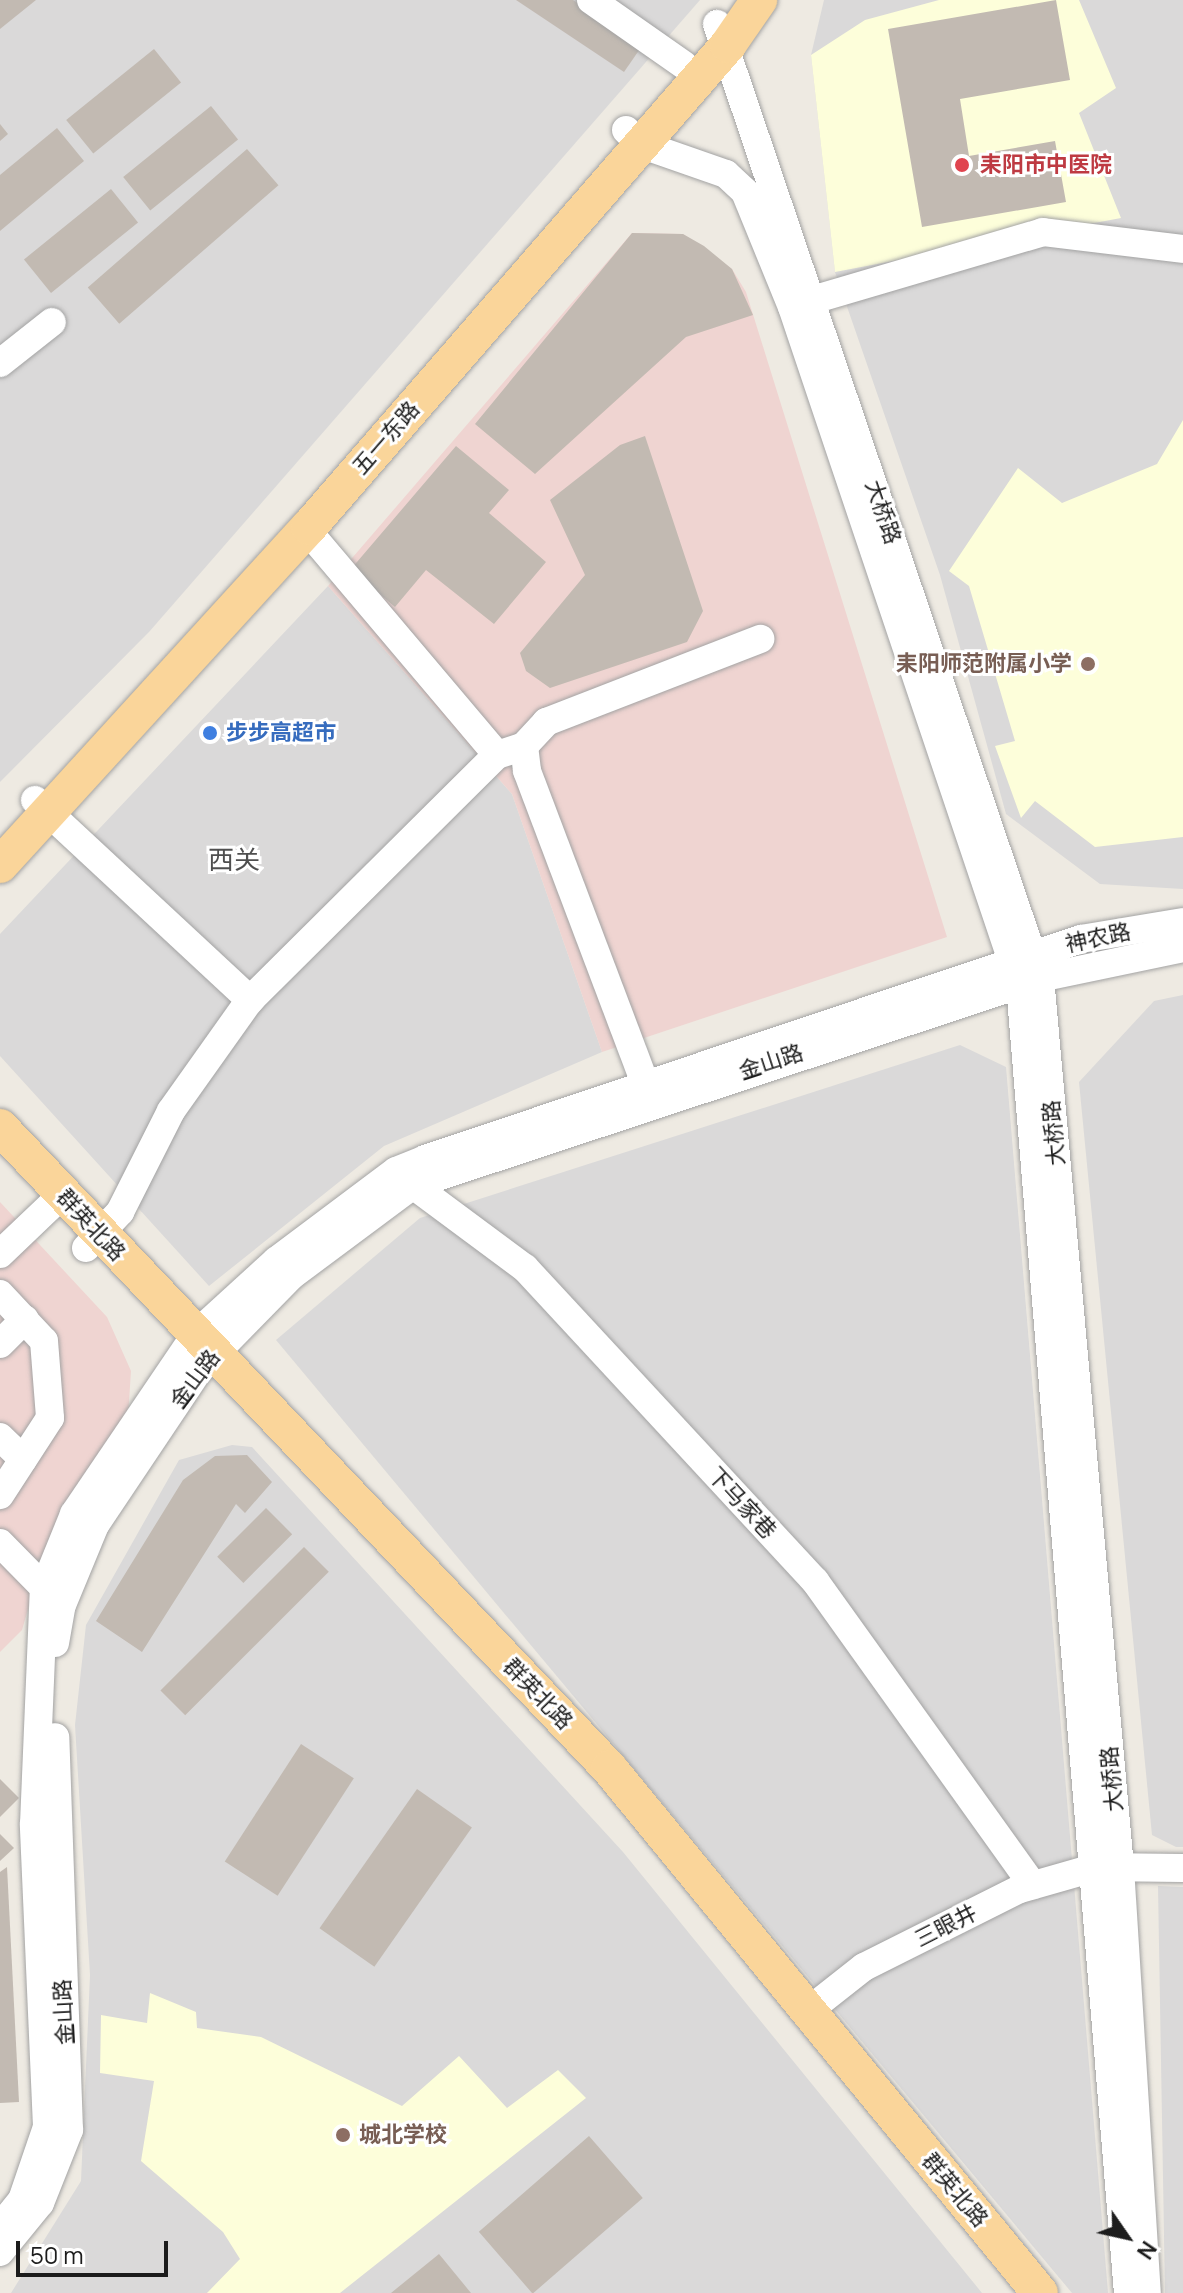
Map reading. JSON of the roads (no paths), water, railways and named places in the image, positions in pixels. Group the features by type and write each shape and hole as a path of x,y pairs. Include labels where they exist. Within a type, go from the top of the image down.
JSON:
{"main road":[{"name":"五一东路","path":"633,137 684,65 727,23 759,0"},
{"name":"五一东路","path":"0,865 42,807 441,348 633,137 727,23"},
{"name":"五一东路","path":"0,834 42,807"},
{"name":"群英北路","path":"0,1127 55,1201 591,1776 1012,2293"},
{"name":"群英北路","path":"0,1155 55,1201"},
{"name":"群英北路","path":"196,1353 609,1768 1040,2293"}],"street":[{"path":"591,0 684,65"},
{"name":"大桥路","path":"727,23 801,303 1027,969 1147,2293"},
{"name":"大桥路","path":"633,137 736,181 801,303"},
{"path":"801,303 1043,232 1183,249"},
{"path":"0,363 52,322"},
{"path":"318,543 527,771 644,1080"},
{"path":"93,1242 120,1212 171,1111 250,1000 511,750 546,722 760,639"},
{"path":"42,807 250,1000"},
{"name":"神农路","path":"1027,969 1183,922"},
{"name":"神农路","path":"1027,969 1183,948"},
{"name":"金山路","path":"0,2227 22,2200 47,2127 34,1824 53,1596 74,1514 196,1353 404,1178 644,1080 1027,969"},
{"name":"金山路","path":"404,1178 773,1061 1027,969"},
{"name":"下马家巷","path":"404,1178 525,1268 815,1581 1033,1885"},
{"path":"0,1254 55,1201"},
{"path":"0,1294 44,1341 50,1418 0,1495"},
{"path":"0,1344 25,1319"},
{"path":"0,1437 23,1459"},
{"path":"0,1543 53,1596"},
{"name":"金山路","path":"0,2252 40,2203 69,2130 54,1810 53,1596"},
{"name":"大桥路","path":"1109,1867 1128,2293"},
{"name":"三眼井","path":"808,2011 864,1967 1033,1885 1109,1867 1183,1868"}],"place":[{"name":"耒阳市中医院","path":"962,165"},
{"name":"耒阳师范附属小学","path":"1088,664"},
{"name":"步步高超市","path":"210,733"},
{"name":"城北学校","path":"343,2135"}],"district":[{"name":"西关","path":"234,860"}]}
